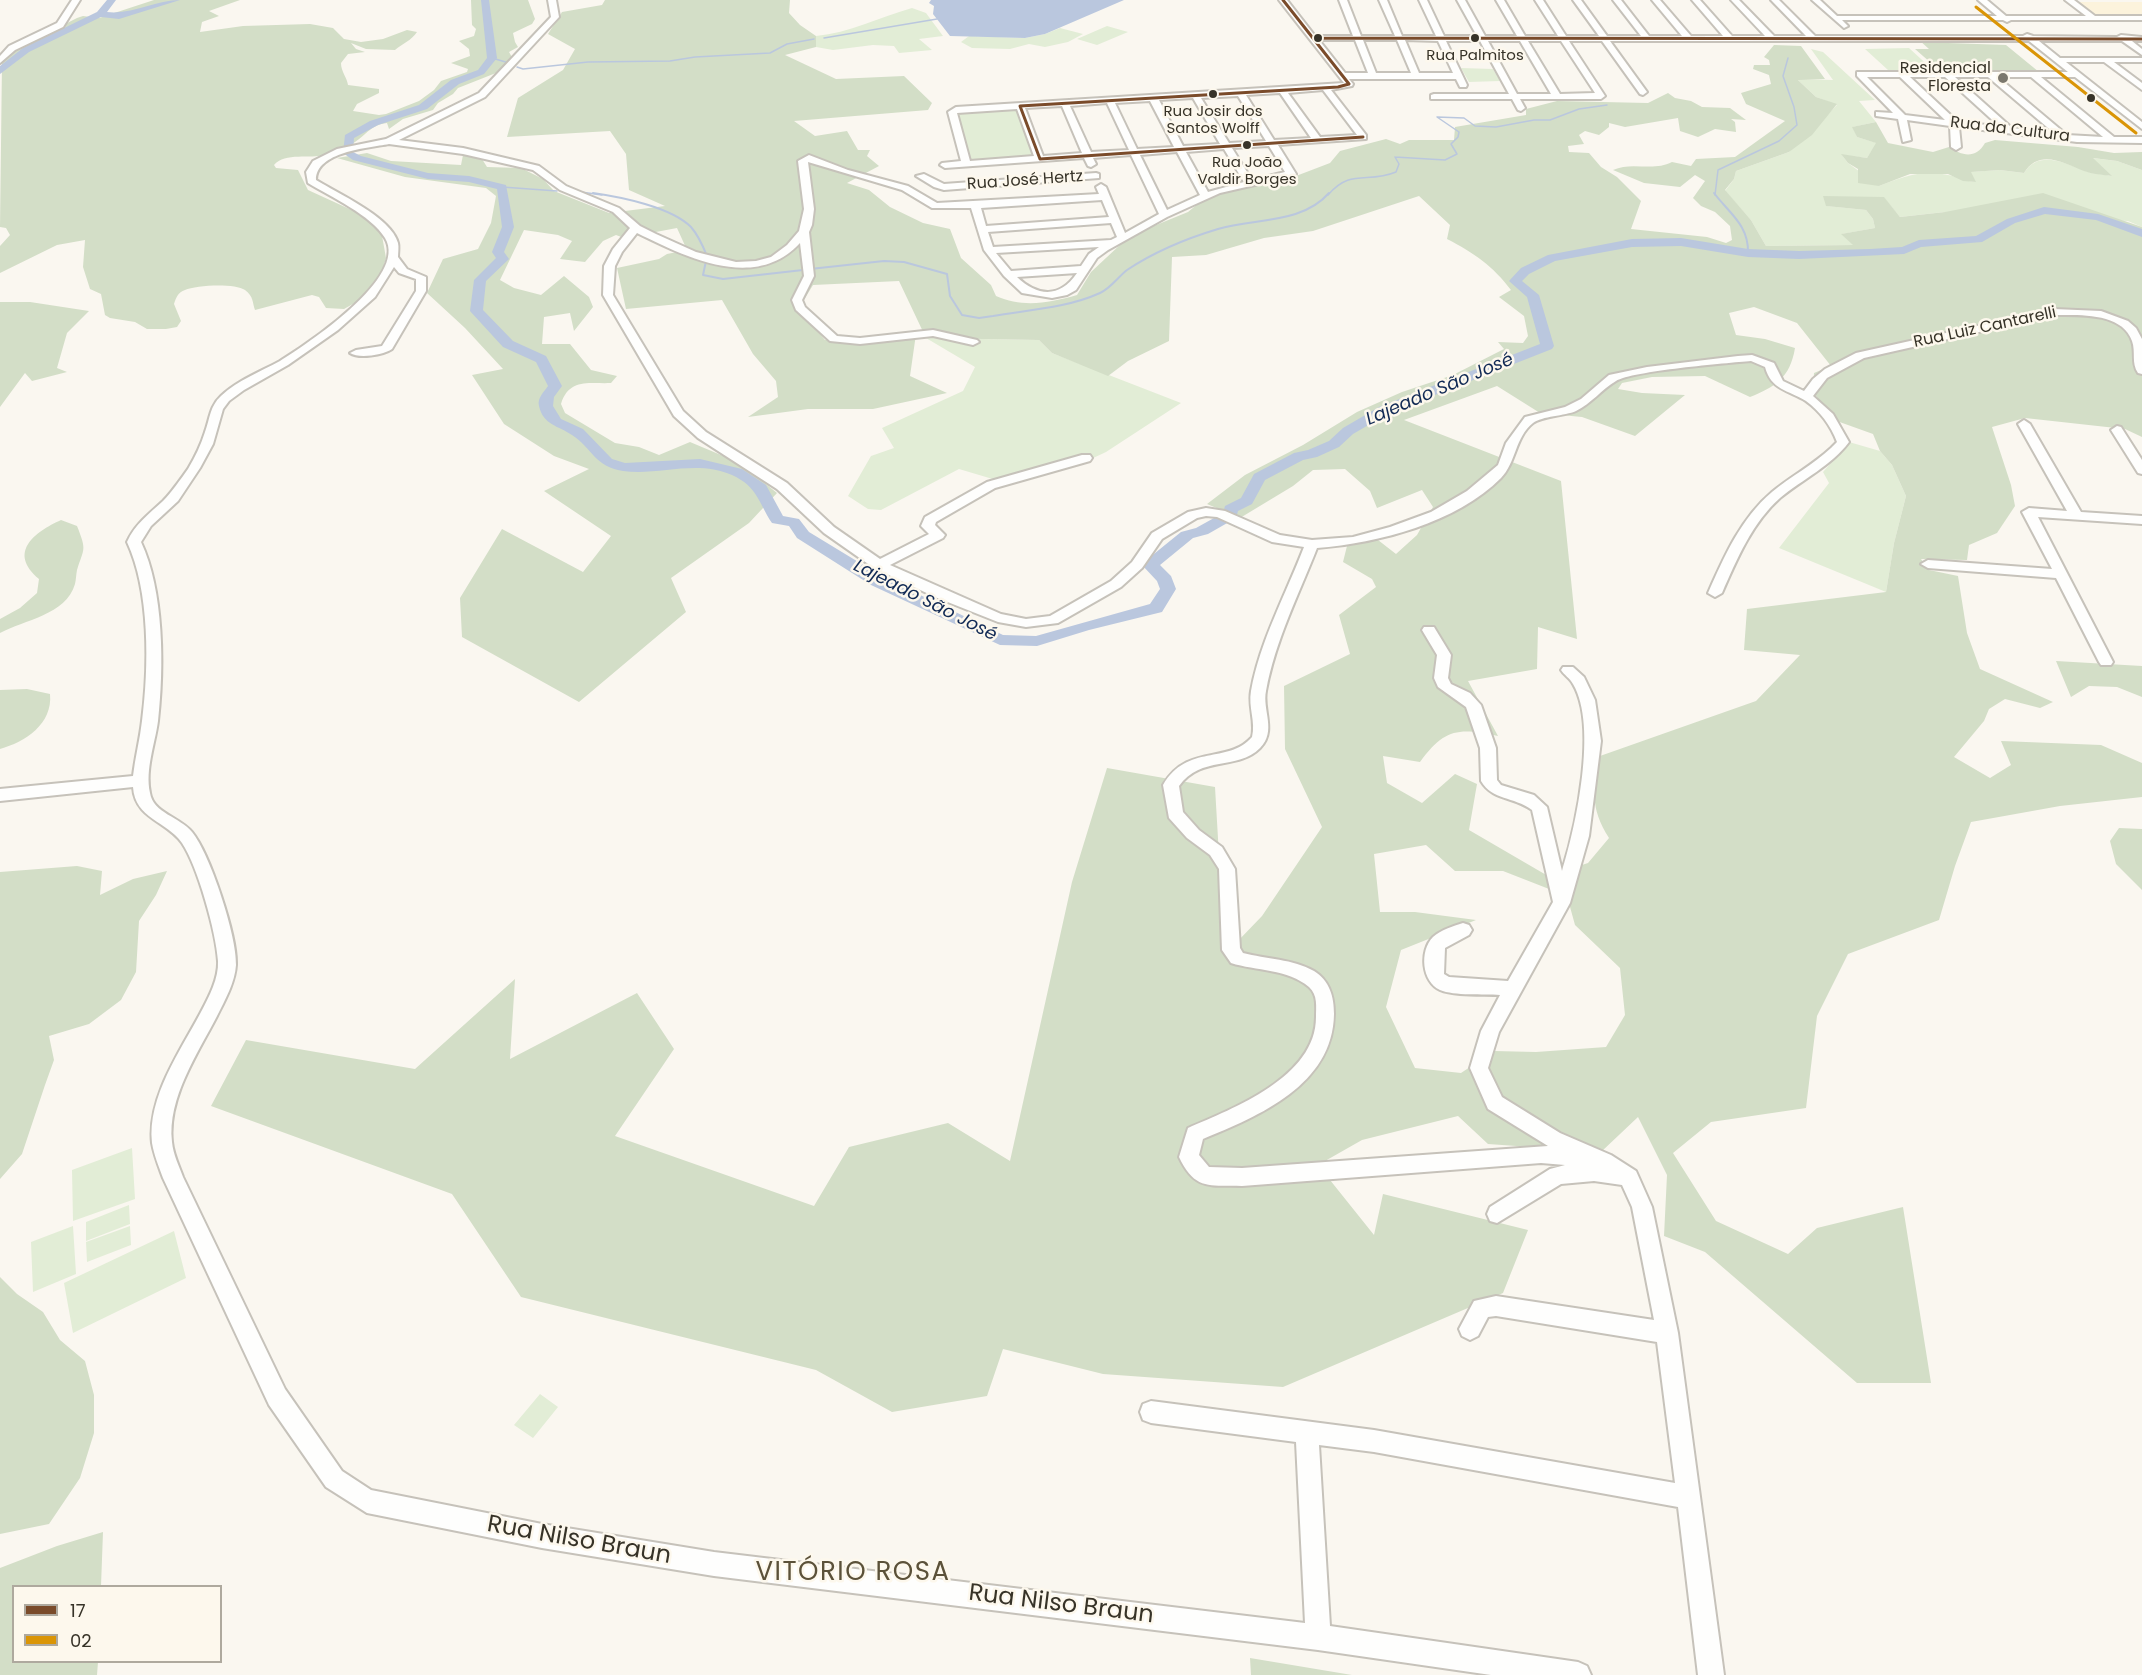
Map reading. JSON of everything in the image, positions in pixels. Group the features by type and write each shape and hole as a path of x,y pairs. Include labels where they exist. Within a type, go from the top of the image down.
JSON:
{"street":[{"path":"0,61 7,51 60,25 76,0"},
{"path":"0,795 141,781 150,720 153,610 150,581 142,556 134,542 138,532 173,497 190,473 210,436 220,405 230,395 285,363 362,306 381,285 392,257 393,244 386,230 311,181 311,172 316,163 348,149 388,141 482,95 555,17 552,0"},
{"path":"1283,0 1345,81"},
{"path":"1343,0 1372,76"},
{"path":"1383,0 1416,76"},
{"path":"1423,0 1468,97"},
{"path":"1461,0 1521,108"},
{"path":"1500,0 1557,96"},
{"path":"1434,97 1598,97 1601,94 1539,0"},
{"path":"1577,0 1643,92"},
{"path":"1617,0 1646,38"},
{"path":"1656,0 1688,38"},
{"path":"1696,0 1729,38"},
{"path":"1735,0 1771,38"},
{"path":"1775,0 1812,38"},
{"path":"1816,0 1855,38"},
{"path":"1982,0 2142,126"},
{"path":"2069,0 2104,25"},
{"path":"1836,18 2142,18"},
{"path":"2113,32 2142,53"},
{"path":"1313,38 2142,39"},
{"path":"2058,60 2142,60"},
{"path":"2106,60 2142,87"},
{"path":"1906,140 1902,117 1860,74 2077,75"},
{"path":"1902,74 1954,123 1956,147"},
{"path":"1947,74 2009,130"},
{"path":"1989,74 2064,137"},
{"path":"2032,74 2112,140"},
{"path":"966,164 952,112 1325,88 1345,81 1372,76 1459,76"},
{"path":"945,165 1363,137 1325,88"},
{"path":"1282,90 1317,141"},
{"path":"975,206 989,250 1008,274 1026,291 1063,293 1072,288 1093,256 1164,215 1205,196 1291,174 1240,93"},
{"path":"1196,96 1249,183"},
{"path":"1153,98 1205,196"},
{"path":"1110,101 1164,215"},
{"path":"1065,104 1114,220 1118,240"},
{"path":"1020,106 1040,159"},
{"path":"2126,113 2142,114"},
{"name":"Rua da Cultura","path":"1879,114 2064,137 2142,140"},
{"path":"388,141 463,151 536,168 563,188 616,210 636,228 700,257 728,264 750,266 767,263 784,255 804,233"},
{"path":"973,342 933,333 846,341 826,335 800,308 797,300 810,276 804,233 808,210 805,159 812,159 845,172 905,188 935,206 975,206 1105,197"},
{"name":"Rua José Hertz","path":"921,176 937,185 954,186 1096,176"},
{"path":"982,229 1114,220"},
{"path":"636,228 610,262 606,278 608,295 678,413 702,435 782,486 829,530 879,565 998,618 1026,623 1053,620 1116,584 1137,565 1157,536 1193,515 1206,512 1220,514 1277,539 1312,544 1353,541 1395,530 1436,515 1497,475 1504,466 1512,443 1529,420 1569,410 1585,402 1613,377 1647,370 1752,358 1770,364 1773,378 1779,384 1807,396 1840,431 1843,442 1832,455 1774,497 1745,532 1715,593"},
{"path":"989,250 1118,240"},
{"path":"356,353 386,349 421,291 421,277 403,271 392,257"},
{"path":"1008,274 1083,269"},
{"name":"Rua Luiz Cantarelli","path":"1807,396 1814,382 1839,365 1860,355 2054,312 2080,311 2102,314 2123,323 2135,334 2139,346 2139,367 2142,371"},
{"path":"2024,424 2076,515"},
{"path":"2117,430 2142,470"},
{"path":"879,565 939,535 928,526 930,520 976,492 1036,471 1086,458"},
{"path":"2106,662 2029,512 2142,520"},
{"path":"1312,544 1263,672 1257,695 1261,732 1257,743 1244,752 1204,760 1183,770 1171,785 1175,814 1193,834 1216,851 1227,869 1231,950 1237,958 1296,970 1315,982 1326,999 1324,1034 1308,1066 1281,1091 1238,1116 1195,1134 1189,1157 1204,1176 1242,1177 1541,1154 1604,1161"},
{"path":"1928,564 2061,574"},
{"path":"1429,630 1444,655 1441,678 1445,687 1465,697 1473,705 1488,748 1489,781 1495,789 1528,799 1539,807 1561,903"},
{"path":"1568,670 1579,680 1587,700 1593,741 1581,836 1561,903 1490,1031 1479,1068 1495,1103 1553,1139 1604,1161 1629,1177 1642,1207 1666,1333 1711,1675"},
{"name":"Rua Nilso Braun","path":"141,781 144,801 185,835 196,851 214,908 227,962 219,993 178,1076 166,1109 162,1140 172,1178 276,1397 334,1479 368,1501 542,1536 714,1564 1318,1637 1578,1675"},
{"path":"1463,930 1440,940 1434,948 1435,976 1445,984 1515,989"},
{"path":"1497,1214 1557,1174 1594,1172 1629,1177"},
{"path":"1470,1329 1482,1308 1496,1306 1666,1333"},
{"path":"1151,1412 1374,1441 1687,1497"},
{"path":"1307,1432 1318,1637"}],"shaded area":[{"path":"2077,2 2142,2 2142,17 2099,17"}],"green space":[{"path":"154,0 240,0 209,11 219,16 202,22 200,32 243,26 310,24 333,28 344,39 361,42 383,39 407,30 417,32 395,50 366,49 351,43 356,49 365,52 348,54 341,63 348,85 379,89 379,93 357,104 353,111 379,115 419,101 434,90 441,81 467,72 468,69 451,63 470,56 469,49 459,41 474,36 476,29 472,25 471,0 528,0 535,19 532,24 513,33 518,47 509,52 513,59 501,71 458,88 438,103 433,110 403,119 389,129 387,123 377,126 352,144 336,151 319,156 285,159 274,165 276,168 298,170 308,190 356,212 381,230 386,258 382,272 367,296 344,309 326,308 319,297 312,295 255,310 250,295 240,288 215,286 190,288 179,294 174,304 181,321 177,327 147,329 135,322 105,315 101,294 90,289 83,267 85,240 57,245 0,273 0,246 10,235 6,228 0,227 2,62 20,47 77,18 83,16 99,18"},
{"path":"605,0 790,0 789,13 800,25 816,36 816,47 785,55 836,79 904,76 932,103 928,110 794,121 815,136 847,131 858,150 870,150 867,156 879,166 847,183 869,190 890,207 923,223 950,229 961,258 991,285 996,296 1016,302 1046,302 1077,295 1091,272 1122,243 1139,232 1188,212 1205,198 1236,188 1296,176 1330,163 1340,151 1386,139 1400,144 1409,140 1454,140 1455,127 1526,115 1526,109 1557,101 1648,103 1668,93 1675,98 1691,101 1702,107 1730,108 1746,120 1731,119 1735,122 1736,132 1715,129 1698,137 1680,131 1678,118 1625,127 1609,123 1609,127 1599,135 1585,131 1579,135 1584,144 1568,146 1569,152 1589,153 1601,167 1617,177 1641,201 1631,229 1707,237 1726,243 1732,240 1730,226 1715,212 1701,206 1693,198 1705,181 1695,175 1680,187 1644,183 1613,170 1628,166 1665,165 1672,162 1691,166 1696,159 1735,157 1785,121 1746,104 1741,93 1771,84 1769,75 1753,69 1754,65 1770,65 1769,60 1764,57 1774,45 1801,46 1825,79 1798,80 1816,97 1837,104 1812,135 1789,152 1736,171 1734,179 1725,190 1751,220 1766,246 1853,245 1841,234 1875,228 1873,219 1866,210 1826,206 1823,196 1884,197 1900,217 1945,212 2043,193 2142,227 2142,437 2125,429 2025,418 1992,427 2011,485 2015,506 1997,533 1969,545 1967,560 1921,559 1929,570 1958,576 1967,633 1980,669 2053,702 2040,708 2005,699 1989,709 1984,721 1954,757 1990,778 2011,765 2001,741 2101,745 2142,763 2142,797 2060,806 1971,822 1939,920 1848,954 1817,1016 1806,1108 1711,1122 1673,1153 1716,1221 1788,1254 1817,1228 1903,1207 1931,1383 1857,1383 1705,1252 1664,1236 1667,1175 1638,1117 1601,1152 1488,1144 1458,1116 1362,1140 1318,1165 1374,1235 1383,1194 1528,1230 1503,1293 1283,1387 1103,1374 1003,1349 987,1396 892,1412 816,1370 521,1297 452,1194 211,1106 246,1040 415,1069 515,979 510,1059 637,993 674,1049 615,1136 814,1206 849,1147 948,1123 1010,1161 1072,882 1107,768 1215,787 1221,890 1236,943 1262,916 1322,827 1285,749 1284,686 1350,654 1339,615 1376,587 1372,579 1343,562 1347,546 1378,540 1396,554 1417,535 1433,507 1422,490 1377,508 1370,491 1345,469 1313,470 1293,486 1240,518 1207,504 1245,475 1303,445 1357,412 1402,392 1453,375 1504,349 1498,342 1523,343 1528,336 1524,316 1499,297 1511,290 1482,261 1447,239 1450,225 1419,196 1313,231 1264,238 1206,255 1172,257 1169,341 1128,361 1108,376 1052,353 1039,340 926,338 899,281 813,285 799,308 825,340 852,341 916,334 910,376 947,393 873,409 808,409 748,417 778,397 776,381 753,354 722,300 626,309 617,268 687,250 677,228 624,238 616,235 603,241 585,262 560,259 572,241 558,235 524,230 500,280 514,288 541,295 564,276 589,297 593,307 574,331 570,313 544,317 542,344 570,344 591,370 617,376 611,383 581,384 569,390 561,404 565,413 615,443 639,447 659,455 690,442 740,463 777,493 749,523 671,578 686,612 579,702 462,637 460,598 502,529 583,572 611,536 544,491 589,469 554,456 504,424 472,375 503,369 465,328 427,293 443,259 478,249 491,223 496,196 486,188 405,177 337,158 367,153 391,161 461,165 463,155 482,159 487,167 521,168 543,179 554,191 609,213 665,206 629,190 626,154 610,131 507,137 518,98 563,70 575,49 548,34 562,12 602,5","holes":["1754,307 1797,323 1831,366 1814,373 1813,392 1834,420 1873,434 1880,451 1892,465 1906,496 1894,543 1886,592 1747,609 1744,650 1800,655 1756,701 1600,756 1595,798 1598,817 1609,838 1588,863 1548,876 1469,830 1477,784 1455,774 1422,803 1387,783 1383,756 1420,762 1437,743 1453,733 1472,732 1498,736 1468,681 1537,669 1538,627 1577,639 1561,481 1404,420 1497,386 1540,413 1582,417 1635,436 1685,395 1642,393 1618,389 1622,383 1652,377 1705,376 1750,397 1780,380 1789,367 1795,348 1765,339 1736,335 1729,313","1426,845 1455,871 1503,871 1567,896 1575,925 1620,968 1625,1015 1606,1047 1536,1052 1494,1051 1461,1073 1415,1068 1386,1007 1401,950 1476,920 1415,912 1380,912 1374,854"]},
{"path":"912,8 926,13 943,36 919,39 932,50 899,53 894,46 873,45 833,50 816,47 816,36 852,28"},
{"path":"1107,26 1128,32 1097,45 1077,39"},
{"path":"1060,28 1083,34 1068,42 1045,47 1029,44 1010,49 972,48 961,42 969,36 1025,38"},
{"path":"1919,40 2006,45 2039,72 1964,72 1951,63 1931,63 1915,49 1929,49"},
{"path":"1909,48 1933,70 1888,70 1865,49"},
{"path":"1811,49 1823,52 1875,100 1859,101 1876,122 1853,127 1857,137 1877,143 1867,158 1842,155 1848,163 1879,186 1921,173 1939,173 1975,182 1970,172 2000,170 2024,173 2036,162 2044,160 2059,161 2089,172 2111,176 2092,158 2117,161 2142,170 2142,227 2128,221 1945,212 1900,217 1883,197 1827,206 1866,210 1873,219 1875,228 1842,234 1854,245 1766,246 1751,220 1725,191 1734,179 1736,171 1789,152 1837,105 1816,97 1797,79 1833,80"},
{"path":"1461,68 1493,69 1500,81 1469,82"},
{"path":"1016,109 1035,157 969,161 956,113"},
{"path":"1876,122 1888,143 1933,152 1949,147 1964,154 1973,154 1985,143 1995,140 2078,147 2114,153 2142,152 2142,170 2117,161 2093,158 2112,176 2109,176 2090,173 2044,159 2030,165 2024,173 2000,170 1971,172 1976,182 1963,181 1948,174 1910,174 1879,186 1858,183 1858,169 1848,163 1841,154 1867,158 1876,143 1857,137 1852,127"},
{"path":"0,302 30,302 89,311 67,333 57,368 67,372 32,381 25,373 0,407"},
{"path":"926,338 1039,340 1052,353 1181,403 1106,452 1074,467 996,480 959,469 881,510 868,509 848,496 871,456 894,448 882,428 963,391 975,367"},
{"path":"1849,442 1880,451 1892,465 1906,496 1894,543 1886,592 1779,548 1829,483 1823,472"},
{"path":"61,520 77,526 83,545 75,584 70,594 54,610 0,633 0,619 20,608 37,593 39,579 25,560 28,544 42,530"},
{"path":"2056,661 2142,666 2142,697 2117,687 2089,686 2071,697"},
{"path":"27,689 50,694 47,714 36,730 28,736 0,749 0,690"},
{"path":"2119,828 2142,829 2142,890 2116,864 2110,841"},
{"path":"77,866 102,871 100,895 133,879 167,871 156,895 139,921 136,972 121,1000 89,1024 49,1036 54,1060 22,1154 0,1179 0,872"},
{"path":"132,1148 135,1199 73,1221 72,1170"},
{"path":"129,1205 130,1224 86,1241 86,1222"},
{"path":"73,1226 76,1274 33,1292 31,1242"},
{"path":"130,1226 131,1245 87,1262 86,1242"},
{"path":"174,1231 186,1278 73,1333 64,1283"},
{"path":"0,1277 17,1294 43,1312 60,1340 85,1361 94,1395 94,1433 80,1478 49,1524 0,1534"},
{"path":"540,1394 558,1407 533,1438 514,1425"},
{"path":"103,1532 101,1585 12,1585 12,1663 98,1663 97,1675 0,1675 0,1568 57,1546"},
{"path":"1250,1658 1352,1675 1251,1675"}],"water":[{"path":"931,0 1124,0 1045,34 1025,38 950,36 933,14 934,6 929,3"}],"waterway":[{"path":"100,14 112,0"},
{"name":"Lajeado São José","path":"100,14 119,16 176,0"},
{"name":"Lajeado São José","path":"485,0 492,58 481,72 455,82 423,107 374,123 349,137 348,153 357,158 428,176 469,179 502,187 508,227 498,252 503,259 480,280 476,311 508,344 541,359 555,386 547,397 546,406 555,422 578,432 607,462 624,467 700,463 737,472 761,488 777,520 794,522 803,535 877,581 1000,640 1037,641 1084,626 1156,608 1168,589 1165,579 1150,565 1187,535 1202,531 1231,515 1230,509 1247,501 1259,477 1299,456 1312,454 1334,444 1348,431 1384,410 1547,346 1533,295 1515,281 1525,271 1552,258 1632,243 1681,242 1748,253 1799,255 1904,250 1919,244 1978,239 2011,221 2044,210 2098,217 2142,233"},
{"path":"0,71 26,50 100,14"},
{"path":"824,38 937,19"},
{"path":"517,67 523,69 588,62 670,61 695,57 770,53 787,44 814,39"},
{"path":"492,58 509,63"},
{"path":"1715,194 1718,170 1779,141 1797,125 1794,107 1783,76 1788,58"},
{"path":"1328,195 1336,187 1352,179 1396,172 1399,164 1395,157 1445,160 1457,154 1451,144 1458,137 1459,132 1437,117 1464,118 1475,126 1496,127 1534,120 1550,120 1579,109 1607,105"},
{"path":"502,187 557,191"},
{"path":"574,191 602,195"},
{"path":"593,193 631,200 659,209 682,220 696,234 707,256"},
{"path":"810,269 884,261 904,262 947,274 950,296 962,315 979,318 993,316 1061,305 1087,298 1104,291 1137,263 1171,246 1218,229 1292,215 1318,203 1329,193"},
{"path":"1715,194 1742,227 1748,253"},
{"path":"706,261 703,275 723,279 803,270"}],"transit line":[{"name":"17","path":"1283,0 1349,84 1338,87 1020,106 1040,159 1363,137"},
{"name":"02","path":"1976,7 2136,133"},
{"name":"17","path":"1313,38 2142,39"}],"place":[{"name":"Rua Palmitos","path":"1475,38"},
{"name":"Residencial Floresta","path":"2003,78"},
{"name":"Rua Josir dos Santos Wolff","path":"1213,94"},
{"name":"Rua João Valdir Borges","path":"1247,145"}],"district":[{"name":"VITÓRIO ROSA","path":"853,1573"}]}
